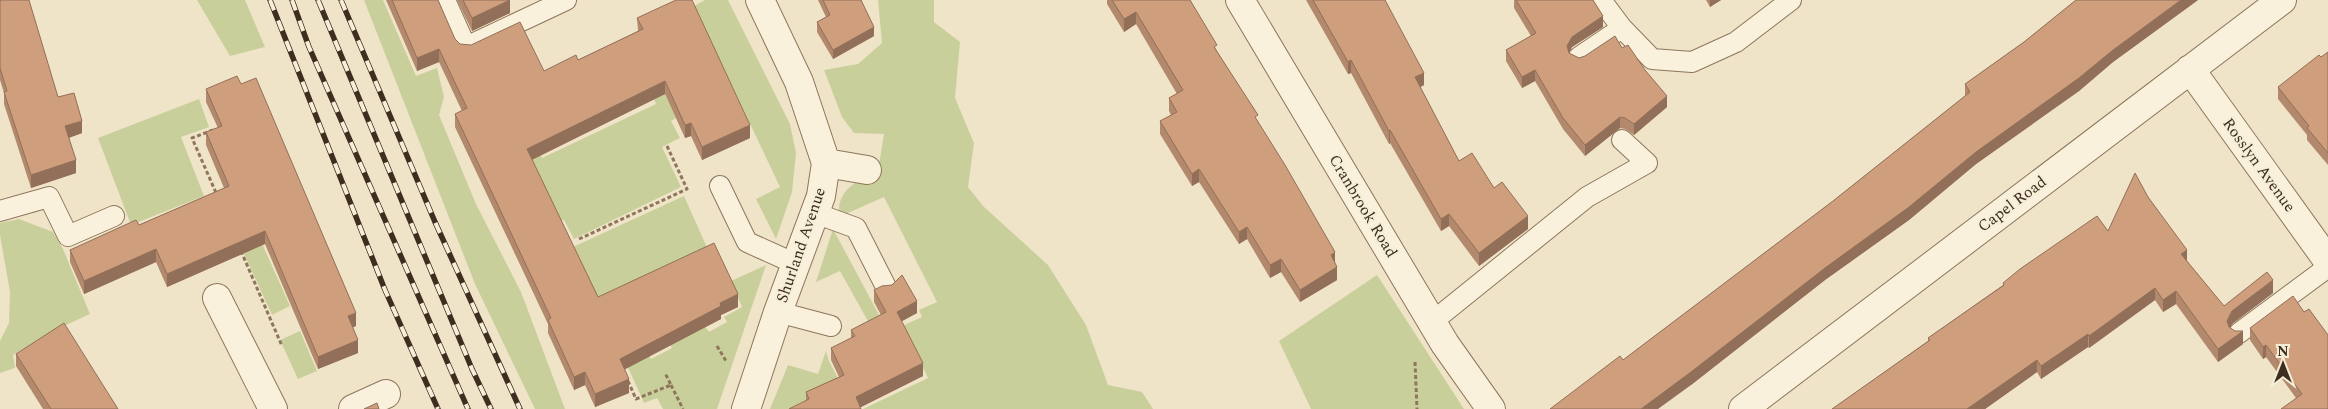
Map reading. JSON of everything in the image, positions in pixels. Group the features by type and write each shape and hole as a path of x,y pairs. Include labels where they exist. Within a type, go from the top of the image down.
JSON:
{"street":[{"name":"Shurland Avenue","path":"746,409 778,312 821,196 826,163 799,82 760,0"},
{"name":"Cranbrook Road","path":"1240,0 1432,322 1491,409"},
{"name":"Capel Road","path":"1743,409 2282,0"},
{"name":"Rosslyn Avenue","path":"2190,69 2328,261"},
{"path":"826,163 867,170"},
{"path":"216,298 274,409"},
{"path":"353,409 386,394"}],"lane":[{"path":"446,0 466,47 566,0"},
{"path":"1601,0 1622,28 1652,59 1692,62 1736,42 1791,0"},
{"path":"1579,57 1622,28"},
{"path":"1432,322 1588,197 1647,163 1622,140"},
{"path":"720,186 747,242 796,264"},
{"path":"0,211 49,197 68,236 114,216"},
{"path":"815,213 856,228 886,287"},
{"path":"2240,333 2328,267"},
{"path":"778,312 831,326"}],"path":[{"path":"213,130 192,138 220,202"},
{"path":"579,239 687,190 666,146"},
{"path":"240,248 283,349"},
{"path":"665,373 683,409"},
{"path":"626,376 636,399 671,385"}],"green space":[{"path":"197,0 245,0 265,47 230,56"},
{"path":"364,0 383,0 416,76 437,68 444,97 439,115 476,204 521,292 565,409 535,409 475,284"},
{"path":"705,0 728,0 790,124 796,153 792,192 776,239 756,199 780,187 694,6"},
{"path":"878,0 934,0 934,22 960,42 955,98 974,143 968,187 983,206 1048,265 1086,325 1108,385 1142,392 1153,409 863,409 928,378 902,326 922,317 919,310 937,302 884,197 839,217 839,207 844,193 855,183 878,171 884,134 854,133 842,117 824,70 858,64 882,43"},
{"path":"658,80 676,118 671,121 680,138 662,147 681,187 574,239 564,220 558,221 524,147 534,141 542,158 656,104 648,85"},
{"path":"199,99 209,127 181,137 204,196 131,225 98,138"},
{"path":"684,196 710,254 601,304 573,247"},
{"path":"19,219 53,232 63,249 90,314 53,331 13,355 15,368 0,373 0,341 9,323 10,292 0,235 0,223"},
{"path":"833,229 885,326 874,332 840,271 816,282"},
{"path":"260,239 290,306 272,315 241,247"},
{"path":"766,265 717,409 663,409 657,398 644,403 626,363 648,352 651,359 672,348 669,342 704,325 709,332 727,322 724,317 742,307 731,281"},
{"path":"1377,275 1464,409 1311,409 1279,341"},
{"path":"300,331 317,371 298,379 280,340"},
{"path":"826,351 844,390 804,409 770,409 788,365 818,374"}],"building":[{"path":"0,0 29,0 58,97 74,93 82,121 65,126 76,160 31,175 4,92 7,91 0,68"},
{"path":"392,0 438,0 455,39 460,44 471,45 520,22 544,71 576,55 578,60 643,29 637,18 676,0 692,0 750,125 702,147 691,123 685,125 665,81 527,149 598,297 714,243 738,294 720,303 721,306 620,359 629,379 595,394 585,372 574,377 548,320 551,318 455,114 467,108 439,49 417,58"},
{"path":"463,0 510,0 472,18"},
{"path":"823,0 861,0 874,27 833,50 817,22 830,15"},
{"path":"1112,0 1190,0 1217,45 1214,47 1258,115 1255,117 1335,252 1331,255 1337,267 1300,290 1281,259 1270,265 1247,227 1239,232 1199,169 1192,174 1160,121 1177,112 1169,98 1183,90 1136,12 1124,19"},
{"path":"1313,0 1385,0 1424,73 1415,77 1459,161 1472,153 1494,188 1502,182 1528,216 1479,253 1449,214 1441,219 1389,131 1351,60 1348,62"},
{"path":"1516,0 1593,0 1603,16 1572,37 1567,46 1569,53 1579,58 1585,56 1615,36 1622,48 1628,45 1645,70 1667,96 1634,124 1620,117 1585,145 1563,118 1535,70 1522,77 1506,50 1536,33"},
{"path":"2076,0 2181,0 2113,50 2079,78 1976,152 1909,207 1825,268 1641,409 1550,409 1620,356 1623,360 1833,201 1970,92 1965,84 2024,42"},
{"path":"2328,52 2328,153 2307,128 2309,126 2278,87 2319,55 2321,57"},
{"path":"237,76 241,84 256,78 356,313 348,316 358,340 318,357 265,231 167,274 156,249 84,281 70,250 136,220 139,225 229,186 206,132 222,126 206,89"},
{"path":"2135,173 2148,197 2187,250 2181,254 2224,306 2267,272 2273,280 2232,311 2227,321 2229,327 2235,331 2243,331 2218,349 2176,291 2163,300 2155,288 2089,336 2088,334 2041,366 2037,360 1967,409 1832,409 2004,285 2003,283 2020,269 2097,216 2108,231"},
{"path":"902,275 917,301 897,312 923,363 856,397 861,409 789,409 809,399 806,392 844,375 831,348 855,336 851,330 886,312 874,290 882,286 892,285"},
{"path":"2293,296 2304,312 2309,309 2328,335 2328,409 2281,409 2302,394 2266,345 2263,347 2250,328"},
{"path":"64,323 118,409 51,409 16,354"},
{"path":"377,403 379,409 364,409"}],"railway":[{"path":"270,0 385,290 438,409"},
{"path":"292,0 309,47 468,409"},
{"path":"318,0 472,369 491,409"},
{"path":"341,0 435,222 520,409"}]}
